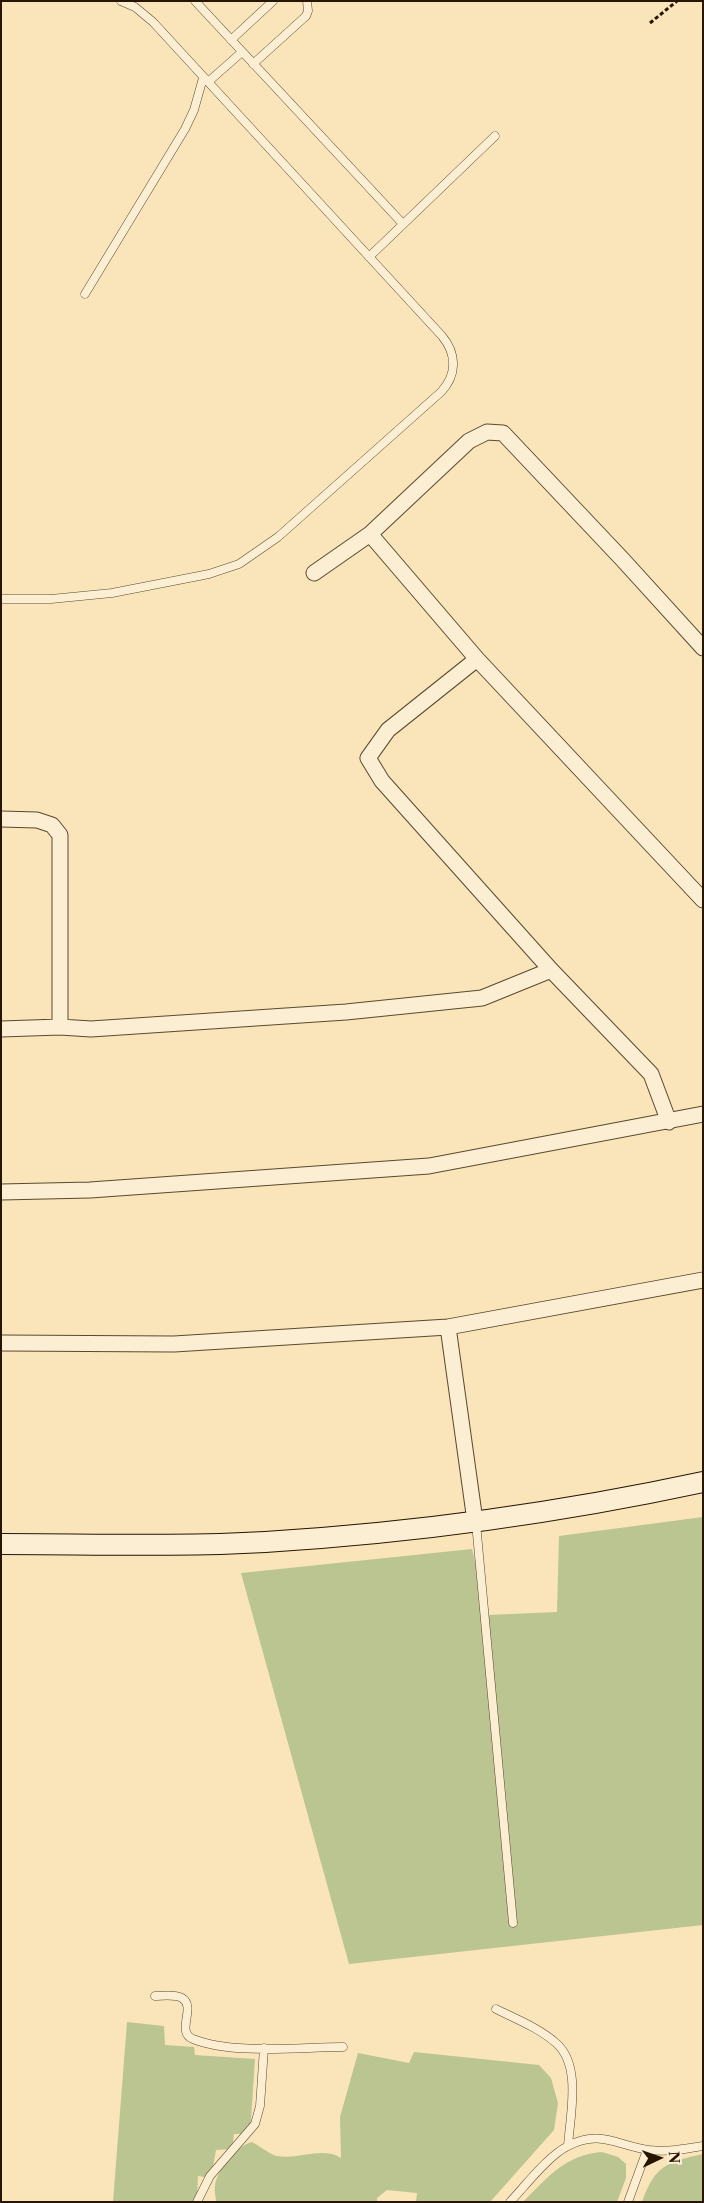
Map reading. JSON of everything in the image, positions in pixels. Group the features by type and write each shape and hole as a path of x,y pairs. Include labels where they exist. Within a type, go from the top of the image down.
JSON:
{"street":[{"path":"314,573 370,534 469,441 487,432 503,433 703,648"},
{"path":"370,534 477,659 703,900"},
{"path":"477,659 388,730 368,758 382,781 551,970 651,1074 669,1122"},
{"path":"1,819 37,820 52,825 60,835 60,1027"},
{"path":"1,1029 60,1027 91,1029 336,1013 482,998 551,970"},
{"path":"1,1192 90,1190 429,1166 669,1122 703,1114"},
{"path":"1,1343 174,1344 448,1327 703,1280"},
{"path":"448,1327 476,1521"},
{"path":"1,1544 150,1545 265,1542 476,1521 594,1504 703,1482"}],"lane":[{"path":"1,599 50,599 112,593 209,574 239,564 278,538 441,392 447,386 454,369 452,351 448,343 153,22 135,8 121,1"},
{"path":"194,1 403,224"},
{"path":"231,40 273,1"},
{"path":"253,64 306,16 308,12 307,1"},
{"path":"86,294 185,129 205,80 242,52"},
{"path":"369,256 495,136"},
{"path":"476,1521 513,1922"},
{"path":"155,1996 179,1997 184,2000 187,2007 186,2031 190,2038 227,2047 343,2046"},
{"path":"496,2009 546,2036 557,2044 566,2055 571,2068 572,2081 568,2146"},
{"path":"197,2202 210,2176 255,2124 260,2106 264,2048"},
{"path":"510,2202 554,2156 568,2146 583,2140 600,2138 648,2150 672,2151 703,2146"},
{"path":"628,2202 648,2150"}],"path":[{"path":"650,23 677,1"}],"green space":[{"path":"703,1517 703,1925 349,1964 241,1573 472,1549 488,1615 557,1612 559,1536"},
{"path":"127,2022 164,2026 165,2045 194,2047 195,2055 255,2059 250,2134 234,2134 232,2149 216,2150 211,2178 198,2176 197,2202 113,2202"},
{"path":"414,2052 539,2065 551,2078 558,2103 554,2130 490,2202 416,2202 417,2193 387,2190 377,2198 377,2202 216,2202 215,2186 219,2173 228,2159 246,2144 252,2142 277,2156 326,2153 341,2158 340,2117 358,2053 409,2063"},
{"path":"602,2152 618,2157 626,2164 626,2178 617,2202 523,2202 549,2176 567,2163 589,2154"},
{"path":"703,2154 703,2202 642,2202 652,2180 664,2167 680,2160"}]}
